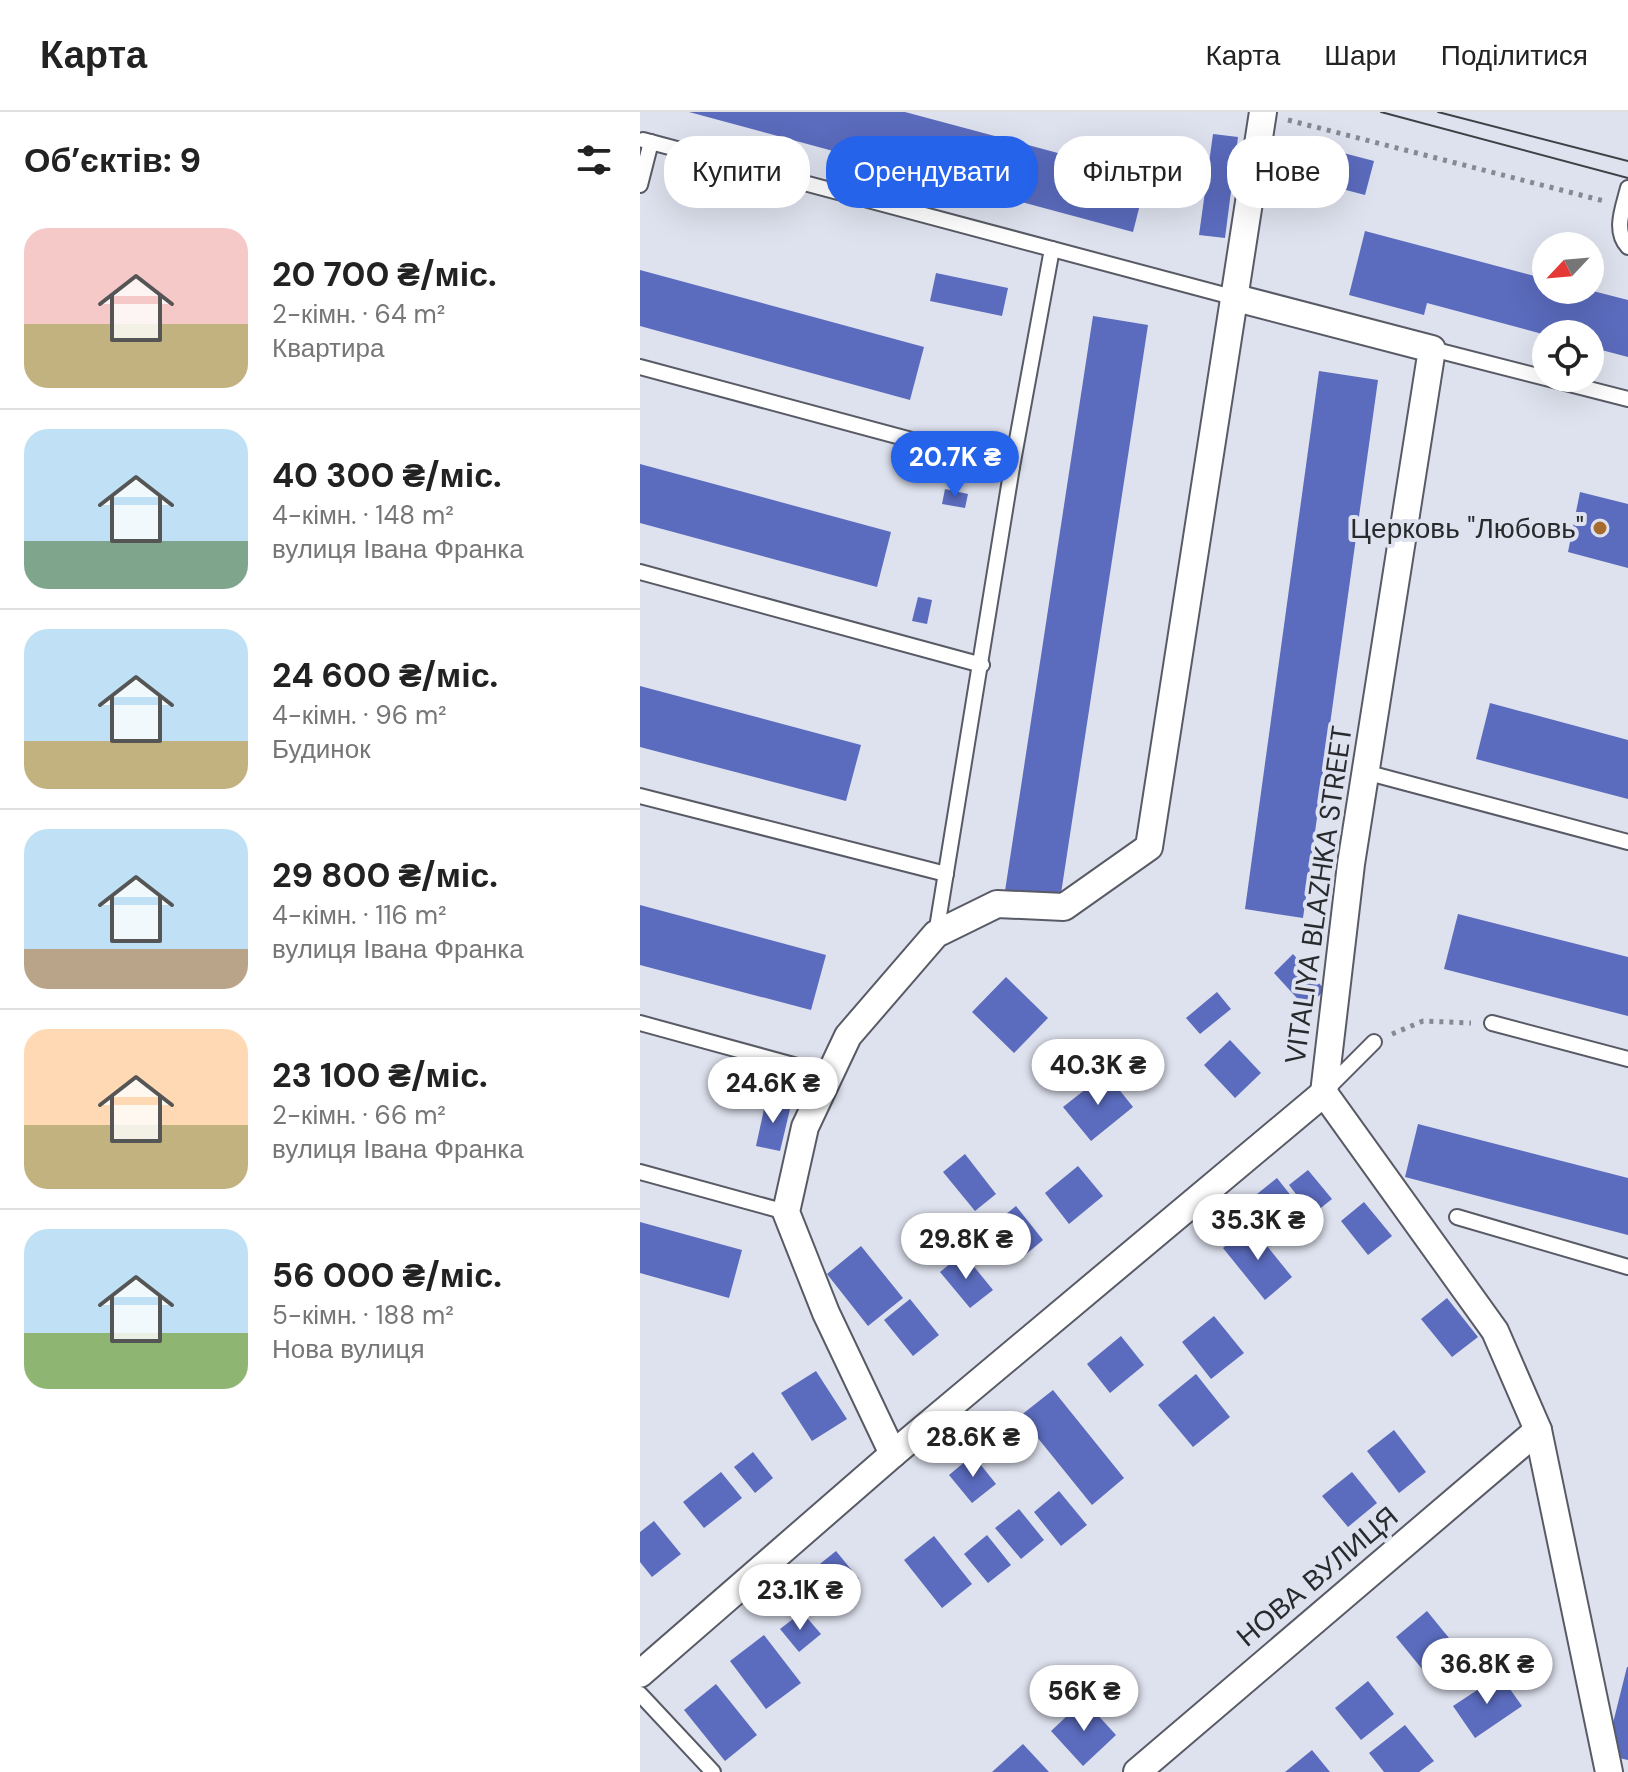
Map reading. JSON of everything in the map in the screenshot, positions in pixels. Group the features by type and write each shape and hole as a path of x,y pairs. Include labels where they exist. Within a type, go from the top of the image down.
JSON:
{"street":[{"path":"893,1454 826,1313 786,1212 805,1127 848,1036 936,934 997,904 1064,907 1149,847 1263,113"},
{"path":"1236,298 1432,349"},
{"name":"VITALIYA BLAZHKA STREET","path":"1432,349 1351,864 1324,1093 1495,1331 1538,1430 1609,1772"},
{"path":"640,1674 893,1454 1324,1093"},
{"name":"НОВА ВУЛИЦЯ","path":"1137,1772 1538,1430"}],"lane":[{"path":"640,185 647,141 1236,298"},
{"path":"1628,188 1620,235 1628,247"},
{"path":"936,934 1012,467 1052,249"},
{"path":"1432,349 1628,399"},
{"path":"640,367 1012,467"},
{"path":"640,572 982,665"},
{"path":"1365,772 1628,842"},
{"path":"640,796 946,874"},
{"path":"640,1023 830,1075"},
{"path":"1492,1023 1628,1059"},
{"path":"1324,1093 1374,1042"},
{"path":"640,1172 786,1212"},
{"path":"1457,1217 1628,1267"},
{"path":"640,1694 713,1772"}],"path":[{"path":"1263,113 1624,206"},
{"path":"1374,1042 1423,1021 1492,1023"}],"building":[{"path":"689,112 905,112 994,136 826,136 826,149 810,145 810,136 778,136"},
{"path":"1213,134 1230,136 1227,136 1229,208 1225,238 1199,235 1203,208 1211,208"},
{"path":"1038,148 1054,152 1054,208 1139,208 1133,232 1038,206"},
{"path":"1349,154 1374,161 1365,195 1349,191"},
{"path":"1365,231 1532,275 1532,304 1604,304 1604,294 1628,300 1628,357 1604,351 1604,320 1532,320 1532,331 1427,303 1424,315 1349,295"},
{"path":"640,270 924,347 910,400 640,326"},
{"path":"936,273 1008,288 1002,316 930,301"},
{"path":"1093,316 1148,325 1060,900 1005,891"},
{"path":"1319,371 1378,380 1303,918 1245,909"},
{"path":"640,464 891,532 877,587 640,523"},
{"path":"945,489 968,494 965,508 942,504"},
{"name":"Церковь \"Любовь\"","path":"1580,492 1628,504 1628,568 1568,552"},
{"path":"918,597 932,600 927,624 912,621"},
{"path":"640,686 861,745 846,801 640,747"},
{"path":"1490,703 1628,740 1628,799 1476,759"},
{"path":"640,905 826,955 811,1010 640,965"},
{"path":"1458,914 1628,957 1628,1016 1444,969"},
{"path":"1293,954 1325,990 1306,1008 1274,973"},
{"path":"1006,977 1048,1018 1014,1053 972,1012"},
{"path":"1217,992 1231,1009 1200,1034 1186,1018"},
{"path":"1230,1040 1261,1073 1235,1098 1204,1065"},
{"path":"1106,1073 1133,1107 1091,1141 1063,1107"},
{"path":"766,1100 791,1105 780,1151 756,1146"},
{"path":"1418,1124 1628,1178 1628,1235 1405,1177"},
{"path":"965,1154 996,1194 975,1211 943,1172"},
{"path":"1078,1166 1103,1196 1069,1224 1045,1193"},
{"path":"1308,1170 1332,1199 1312,1215 1289,1185"},
{"path":"1277,1178 1299,1206 1274,1226 1252,1198"},
{"path":"1364,1202 1392,1236 1368,1255 1341,1221"},
{"path":"1016,1206 1043,1240 1018,1261 990,1227"},
{"path":"640,1222 742,1250 729,1298 640,1273"},
{"path":"1250,1225 1292,1277 1265,1300 1223,1248"},
{"path":"861,1246 903,1298 868,1326 827,1274"},
{"path":"963,1253 993,1290 970,1308 940,1272"},
{"path":"1447,1298 1478,1337 1452,1357 1421,1319"},
{"path":"910,1299 939,1335 913,1356 884,1320"},
{"path":"1214,1316 1244,1353 1211,1379 1182,1342"},
{"path":"1121,1336 1144,1365 1110,1393 1087,1364"},
{"path":"816,1371 847,1419 812,1441 781,1393"},
{"path":"1196,1374 1230,1417 1193,1447 1158,1405"},
{"path":"1053,1390 1124,1478 1092,1505 1020,1416"},
{"path":"1394,1430 1426,1472 1399,1493 1367,1451"},
{"path":"753,1452 773,1478 755,1493 734,1467"},
{"path":"973,1455 996,1484 972,1503 949,1475"},
{"path":"721,1472 742,1498 704,1528 683,1502"},
{"path":"1352,1472 1377,1503 1348,1527 1322,1496"},
{"path":"1059,1491 1087,1525 1061,1546 1034,1512"},
{"path":"1019,1509 1044,1540 1021,1559 995,1528"},
{"path":"654,1521 681,1554 652,1577 640,1562 640,1532"},
{"path":"987,1535 1011,1565 988,1583 964,1554"},
{"path":"934,1536 972,1584 942,1608 904,1560"},
{"path":"836,1551 859,1579 823,1609 800,1580"},
{"path":"1427,1611 1462,1654 1431,1680 1396,1637"},
{"path":"802,1612 821,1634 799,1652 780,1629"},
{"path":"764,1635 801,1683 766,1709 730,1661"},
{"path":"1628,1667 1628,1760 1605,1755"},
{"path":"1500,1675 1522,1706 1475,1738 1453,1706"},
{"path":"1368,1681 1394,1714 1361,1740 1335,1708"},
{"path":"716,1684 757,1735 725,1761 684,1710"},
{"path":"1084,1700 1116,1735 1083,1766 1051,1731"},
{"path":"1405,1725 1434,1761 1419,1772 1384,1772 1369,1753"},
{"path":"1023,1744 1049,1772 992,1772"},
{"path":"1312,1750 1330,1772 1285,1772"}],"tram line":[{"path":"1381,112 1628,178"},
{"path":"1438,112 1628,161"}],"place":[{"name":"Церковь \"Любовь\"","path":"1600,528"}]}
